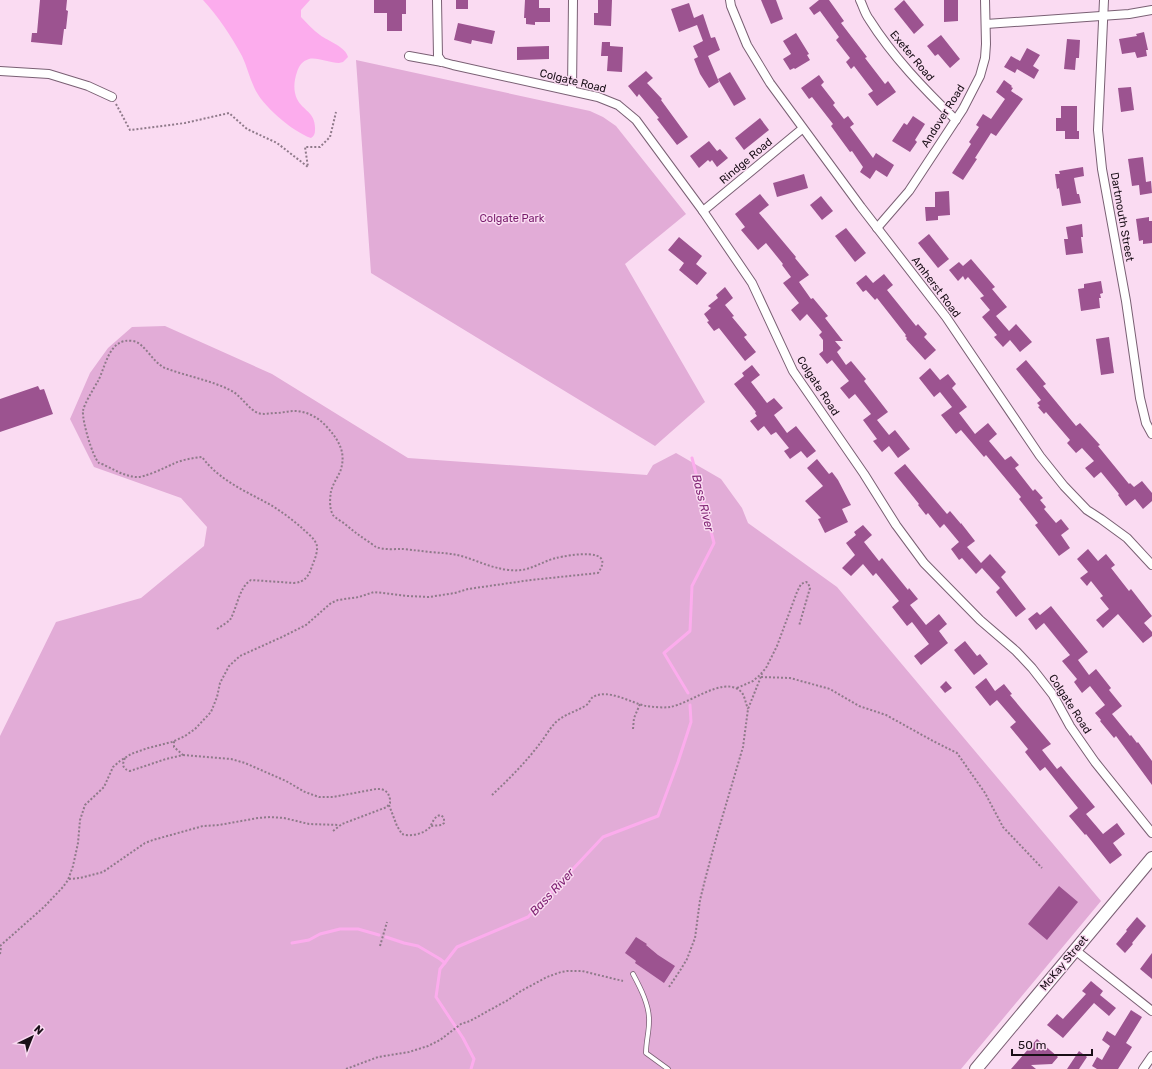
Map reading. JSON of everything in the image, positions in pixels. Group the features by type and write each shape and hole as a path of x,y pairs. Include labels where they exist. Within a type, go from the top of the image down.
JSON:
{"main road":[{"name":"McKay Street","path":"976,1069 1152,858"}],"street":[{"path":"437,0 438,56 442,62"},
{"path":"572,0 572,90"},
{"name":"Amherst Road","path":"730,0 747,45 770,83 802,129 946,317 1040,456 1064,486 1087,510 1127,538 1152,565"},
{"name":"Exeter Road","path":"860,0 868,18 892,51 928,92 956,120"},
{"name":"Andover Road","path":"877,228 909,191 956,120 980,76 985,58 985,0"},
{"name":"Dartmouth Street","path":"1104,0 1098,130 1102,169 1126,302 1140,398 1146,423 1152,434"},
{"path":"986,24 1129,14 1152,10"},
{"name":"Colgate Road","path":"409,56 572,90 598,97 618,106 636,120 703,211 752,283 793,372 864,474 896,525 924,563 980,620 1016,650 1032,668 1053,695 1070,726 1095,762 1152,833"},
{"path":"0,71 49,74 88,86 112,97"},
{"name":"Rindge Road","path":"703,211 802,129"},
{"path":"1075,950 1152,1010"},
{"path":"1143,1069 1152,1056"}],"lane":[{"path":"633,974 640,987 648,1011 649,1021 646,1053 668,1069"}],"path":[{"path":"112,97 130,130 185,123 229,113 247,129 277,143 308,167 305,147 320,147 330,137 336,112"},
{"path":"0,954 0,946 48,904 68,879 73,866 78,843 80,820 85,805 104,787 114,767 126,757 185,736 202,723 211,712 216,700 220,682 228,666 234,660 245,653 306,625 331,603 338,600 359,597 374,592 429,597 455,593 468,589 531,580 598,573 603,563 601,558 592,554 569,556 554,559 521,570 510,570 491,566 457,554 376,547 357,535 333,515 330,495 340,472 343,454 335,437 325,424 311,415 295,411 267,414 259,413 252,409 236,393 213,382 165,368 158,364 139,344 131,341 121,342 108,356 83,409 83,419 89,442 99,462 120,474 139,477 179,462 196,457 202,457 221,477 290,518 314,539 316,544 317,549 314,560 306,579 300,583 251,580 244,589 230,620 217,630"},
{"path":"669,987 682,969 695,938 700,900 706,876 743,747 748,709 762,674 774,653 797,592 801,584 806,582 810,588 800,626"},
{"path":"737,688 753,681 762,674"},
{"path":"761,677 790,678 830,689 859,706 886,715 957,753 985,793 1003,827 1042,868"},
{"path":"492,795 518,770 556,722 568,714 586,706 594,697 612,695 646,706 671,707 723,687 730,687 737,688 743,693 748,709"},
{"path":"633,729 634,718 640,704"},
{"path":"174,741 174,747 183,755"},
{"path":"68,879 80,878 103,872 145,843 203,826 261,817 284,818 309,824 339,825 382,809 388,805 390,801 386,791 381,789 333,797 319,797 305,792 286,781 245,762 231,759 183,755 130,771 126,770 124,767 123,763 126,757"},
{"path":"388,805 402,834 416,834 426,830 438,815 441,815 444,818 444,823 442,825 430,826"},
{"path":"334,831 339,825"},
{"path":"380,946 387,922"},
{"path":"346,1069 378,1058 409,1052 428,1046 440,1040 461,1024 488,1012 526,988 547,977 561,972 582,971 623,981"}],"green space":[{"name":"Colgate Park","path":"356,60 590,111 603,117 616,126 686,214 625,264 705,402 655,446 371,273"},
{"path":"165,326 272,374 408,458 647,475 653,465 676,453 721,479 742,508 748,523 837,587 1101,901 961,1069 0,1069 0,736 56,622 141,598 204,546 207,527 181,498 94,467 70,419 90,373 108,348 132,327"}],"shaded area":[{"path":"203,0 310,0 301,10 301,17 317,33 344,50 348,57 343,62 339,63 309,59 303,62 299,68 296,75 294,89 297,99 309,112 315,124 314,135 311,138 287,124 263,102 254,87 242,56 219,19"}],"building":[{"path":"40,0 67,0 66,10 68,11 66,29 64,29 62,45 31,42 32,33 37,33"},
{"path":"374,0 406,0 406,14 402,14 402,31 387,31 387,13 374,13"},
{"path":"456,0 468,0 468,9 456,9"},
{"path":"525,0 539,0 539,8 550,8 550,22 535,22 535,25 526,24 526,18 524,18"},
{"path":"598,0 612,0 611,26 594,25 594,13 598,13"},
{"path":"761,0 776,0 783,19 771,24"},
{"path":"819,0 829,0 844,21 841,23 867,57 865,58 885,84 888,81 896,92 877,106 868,94 873,91 854,66 851,69 846,62 850,58 836,40 839,37 820,11 814,15 809,8"},
{"path":"904,0 924,25 914,34 894,9"},
{"path":"944,0 958,0 958,21 944,22"},
{"path":"689,3 694,18 703,14 711,38 715,37 720,50 708,56 719,82 709,88 700,74 694,59 698,57 693,46 703,41 697,25 679,32 671,9"},
{"path":"458,23 495,31 492,44 472,40 471,44 454,40"},
{"path":"1144,32 1148,50 1146,50 1147,56 1137,58 1135,52 1122,54 1119,39 1137,36 1136,34"},
{"path":"796,33 809,54 807,55 810,60 795,69 790,70 783,59 791,54 783,41"},
{"path":"941,35 960,59 950,68 938,54 935,56 927,46"},
{"path":"1067,39 1080,40 1079,58 1076,58 1075,70 1064,69"},
{"path":"602,42 610,42 610,46 623,47 622,72 607,71 608,56 601,56"},
{"path":"549,46 549,59 517,60 517,47"},
{"path":"1027,48 1040,55 1033,66 1039,70 1034,79 1017,69 1015,73 1004,67 1011,56 1020,61"},
{"path":"646,71 653,78 647,83 662,99 661,100 688,137 677,145 657,119 659,118 639,94 637,97 628,86"},
{"path":"730,72 746,99 734,106 718,79"},
{"path":"819,75 824,82 821,85 835,103 833,105 844,119 848,116 854,124 850,127 873,158 876,153 894,165 887,177 876,170 870,179 860,172 863,167 852,151 850,152 831,126 833,124 812,97 809,99 801,88"},
{"path":"1004,80 1012,86 1011,87 1013,88 1011,91 1023,99 996,136 991,133 975,158 977,159 963,180 952,173 971,144 969,142 979,127 976,125 983,114 991,119 1005,99 996,92"},
{"path":"1131,87 1134,110 1121,112 1118,88"},
{"path":"1061,106 1077,106 1077,131 1079,131 1079,139 1065,139 1065,131 1056,131 1056,118 1061,118"},
{"path":"913,116 925,124 915,140 917,142 910,152 892,141 904,123 907,125"},
{"path":"760,118 769,130 744,150 735,138"},
{"path":"709,141 717,151 720,149 728,158 717,167 712,160 710,162 708,160 699,168 690,156"},
{"path":"1143,157 1146,182 1151,181 1152,193 1140,195 1139,185 1132,186 1128,159"},
{"path":"1083,167 1084,176 1074,178 1077,194 1079,194 1081,203 1062,206 1059,188 1057,189 1055,174 1060,174 1059,171"},
{"path":"804,174 808,188 777,197 773,183"},
{"path":"949,191 950,215 938,216 938,220 926,221 925,207 935,207 935,192"},
{"path":"760,194 769,205 759,213 809,275 799,282 811,299 813,298 828,316 825,318 843,341 835,341 841,348 837,352 846,365 851,361 866,379 864,381 888,412 877,420 889,435 895,430 910,449 898,458 889,446 882,452 873,441 877,439 863,420 871,414 855,394 849,399 840,388 849,381 832,360 827,364 819,354 823,351 823,340 819,335 822,332 807,314 800,321 791,310 799,303 783,283 791,277 782,265 783,264 766,243 758,250 741,230 745,227 735,214"},
{"path":"821,196 833,211 822,220 810,205"},
{"path":"1149,217 1149,221 1152,221 1152,243 1143,244 1143,240 1139,241 1136,219"},
{"path":"1082,224 1083,237 1081,237 1083,253 1066,255 1064,239 1068,239 1066,227"},
{"path":"846,228 866,253 855,262 835,236"},
{"path":"929,234 949,259 938,268 918,243"},
{"path":"679,237 702,256 696,264 707,273 697,285 679,270 684,263 668,250"},
{"path":"971,259 995,287 992,289 1007,307 996,316 1009,331 1016,324 1032,342 1020,352 1010,340 1003,347 994,337 997,335 982,317 990,310 980,298 984,296 968,277 965,280 963,276 958,281 949,270 959,262 963,266"},
{"path":"884,274 893,285 887,290 916,326 918,324 927,334 924,337 936,350 925,360 906,339 906,335 877,298 875,300 866,290 863,292 856,283 866,275 873,283"},
{"path":"1101,281 1103,293 1100,294 1101,298 1099,298 1100,308 1081,311 1078,289 1084,288 1084,284"},
{"path":"725,287 733,298 725,305 734,316 732,317 747,335 744,337 756,352 745,361 719,328 714,331 707,322 709,321 704,314 711,308 708,306 718,298 716,295"},
{"path":"1109,337 1114,373 1101,375 1096,339"},
{"path":"1026,360 1046,384 1043,386 1076,426 1080,423 1100,445 1098,446 1129,484 1130,483 1134,487 1142,481 1152,493 1152,501 1143,509 1135,499 1126,506 1118,495 1119,494 1101,472 1094,478 1085,468 1094,461 1082,448 1076,453 1067,443 1070,440 1046,412 1044,414 1038,407 1040,406 1037,403 1041,400 1016,369"},
{"path":"752,365 760,375 751,382 767,403 774,398 783,408 774,415 787,433 796,426 816,451 807,458 801,451 790,459 784,451 789,448 776,432 771,435 764,426 758,431 750,421 757,416 755,413 756,412 734,384 744,376 742,373"},
{"path":"930,368 940,380 948,374 956,384 952,388 967,407 959,413 975,434 988,423 997,434 989,441 1005,460 1011,456 1019,465 1015,468 1033,491 1035,489 1043,498 1040,500 1046,507 1044,509 1056,523 1061,519 1069,529 1061,535 1070,548 1059,556 1035,525 1038,523 1019,499 1021,497 986,455 984,457 961,430 956,434 941,415 952,407 940,392 934,397 919,378"},
{"path":"38,386 40,390 44,389 53,414 0,432 0,399"},
{"path":"817,459 829,474 832,472 838,480 851,505 842,509 848,522 825,533 818,519 821,518 805,501 823,486 807,468"},
{"path":"905,464 947,514 950,511 975,541 967,547 981,563 990,554 1006,572 1001,577 1026,609 1016,617 996,592 1000,588 982,568 976,574 962,558 959,560 951,549 959,542 944,524 940,528 928,513 926,515 894,473"},
{"path":"863,525 872,535 864,542 879,561 882,558 908,590 909,588 918,599 910,605 926,625 939,614 947,624 939,631 948,643 921,665 914,656 929,644 912,622 907,626 892,607 899,601 876,573 873,576 863,564 851,576 842,568 855,555 846,543 856,535 854,532"},
{"path":"1088,549 1098,561 1106,554 1115,565 1111,568 1129,591 1131,589 1152,616 1144,623 1152,632 1152,636 1143,643 1118,614 1103,628 1096,620 1109,609 1100,598 1103,596 1091,581 1087,586 1080,578 1088,572 1077,559"},
{"path":"1051,606 1088,652 1078,660 1089,675 1096,669 1111,688 1109,690 1122,706 1112,714 1130,736 1131,735 1137,743 1138,742 1152,761 1152,785 1116,736 1114,738 1095,713 1105,705 1090,686 1082,693 1074,682 1077,679 1062,661 1070,655 1044,623 1036,630 1028,619 1037,612 1040,615"},
{"path":"965,641 977,656 980,654 988,664 974,675 954,650"},
{"path":"986,678 995,691 1004,684 1012,694 1010,695 1051,744 1042,750 1057,769 1061,766 1095,807 1086,814 1103,834 1117,823 1125,834 1113,843 1122,855 1110,864 1086,834 1085,835 1069,816 1078,808 1045,767 1040,771 1025,752 1028,749 1010,727 1016,722 997,700 990,706 975,687"},
{"path":"946,681 952,688 945,693 940,687"},
{"path":"1059,886 1078,902 1047,940 1028,924"},
{"path":"1137,917 1146,926 1125,953 1116,944"},
{"path":"636,937 647,944 646,945 658,955 675,966 664,983 635,963 636,961 625,953"},
{"path":"1152,953 1152,979 1140,969"},
{"path":"1091,981 1103,991 1100,995 1116,1008 1109,1016 1094,1003 1063,1038 1047,1025 1057,1014 1063,1019 1086,994 1082,991"},
{"path":"1131,1010 1142,1017 1126,1043 1132,1047 1118,1069 1097,1069 1092,1066 1097,1057 1102,1060 1110,1046 1102,1040 1107,1031 1115,1036"},
{"path":"1037,1039 1058,1057 1052,1064 1031,1065 1036,1069 1011,1069"},
{"path":"1079,1051 1087,1057 1079,1069 1067,1069"}],"waterway":[{"name":"Bass River","path":"688,693 664,653 690,631 692,586 714,543 692,458"},
{"name":"Bass River","path":"471,1069 474,1059 463,1038 436,997 440,969 457,947 528,917 603,837 658,816 691,722 690,705"},
{"path":"292,943 309,940 320,934 340,929 358,929 379,935"},
{"path":"386,937 418,946 445,963"}]}
